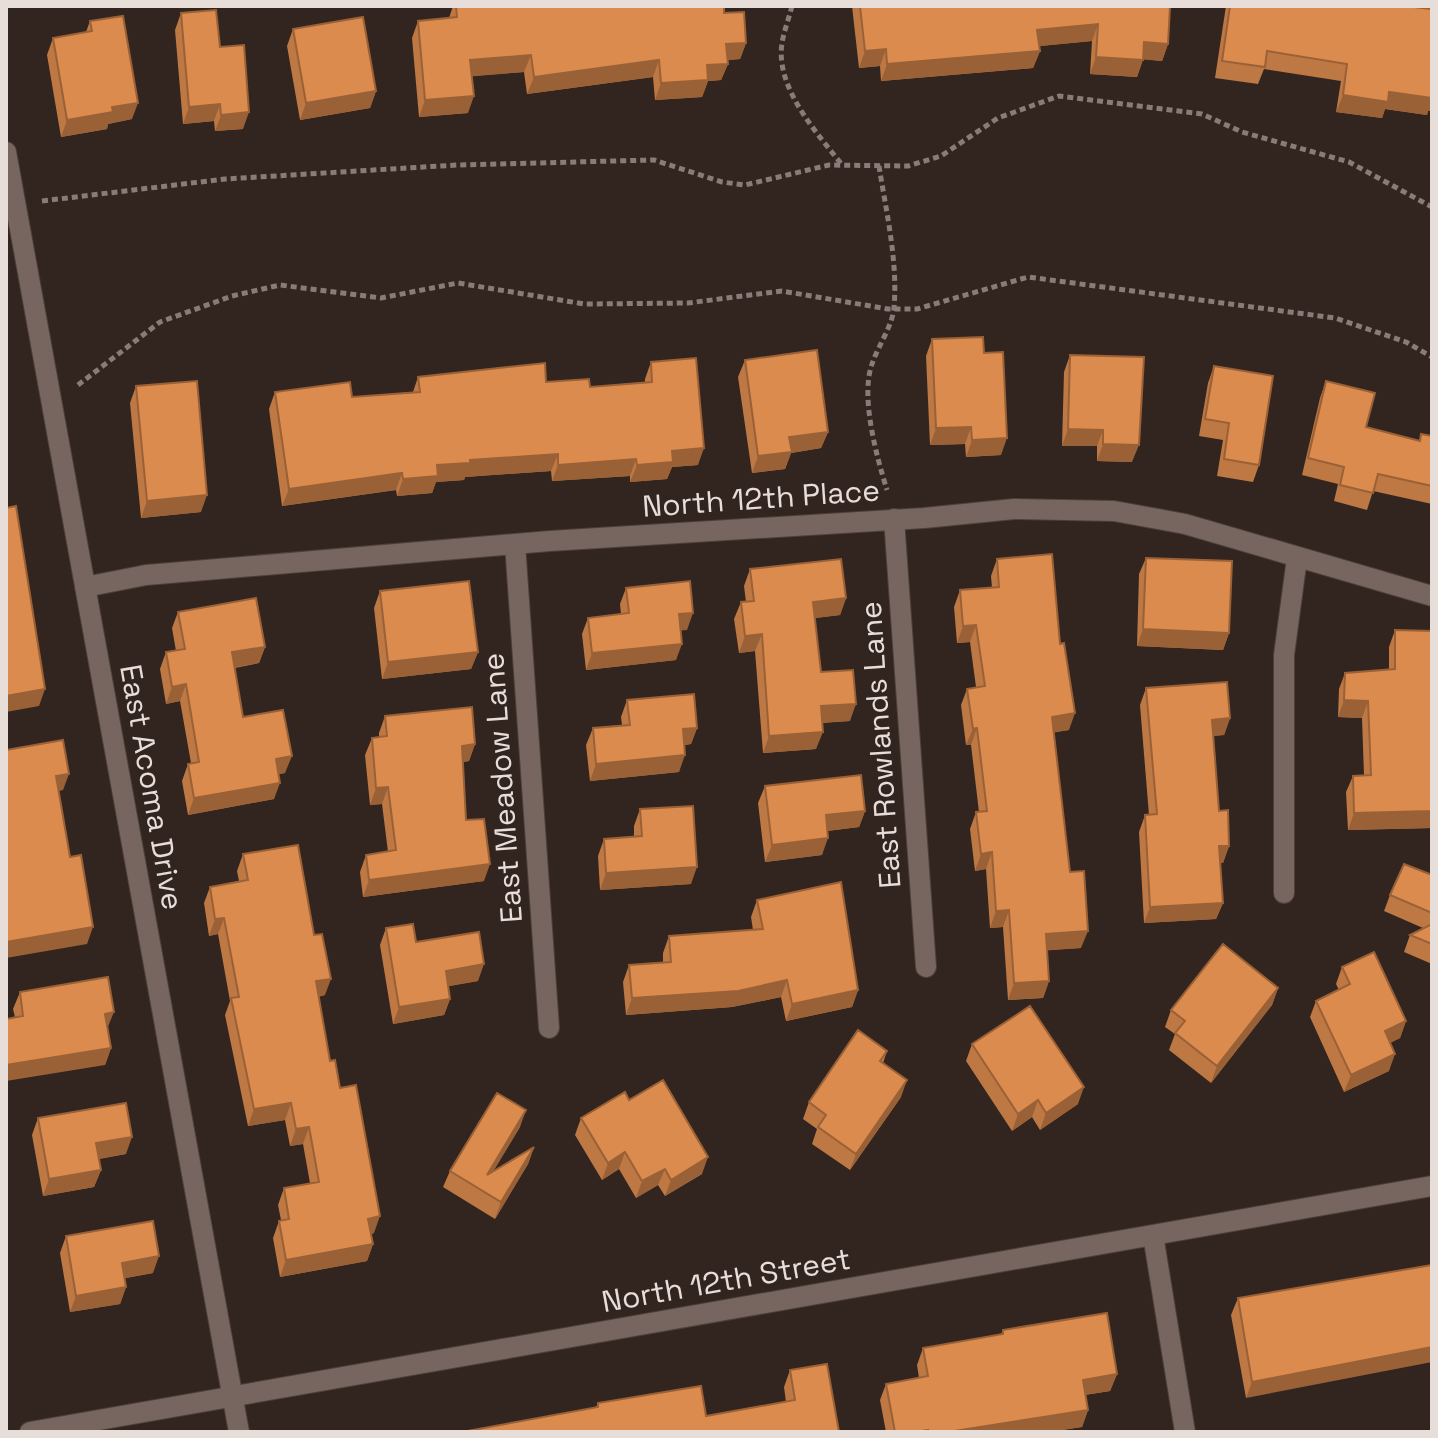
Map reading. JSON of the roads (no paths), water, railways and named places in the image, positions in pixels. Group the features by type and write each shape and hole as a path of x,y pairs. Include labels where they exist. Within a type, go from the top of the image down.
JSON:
{"street":[{"name":"East Acoma Drive","path":"6,152 239,1432"},
{"name":"North 12th Place","path":"85,587 146,575 515,544 1014,509 1114,511 1185,524 1432,596"},
{"name":"East Rowlands Lane","path":"894,519 926,967"},
{"name":"East Meadow Lane","path":"515,544 549,1028"},
{"path":"1284,893 1284,655 1297,558"},
{"name":"North 12th Street","path":"30,1432 233,1399 1432,1186"},
{"path":"1153,1235 1185,1432"}]}
